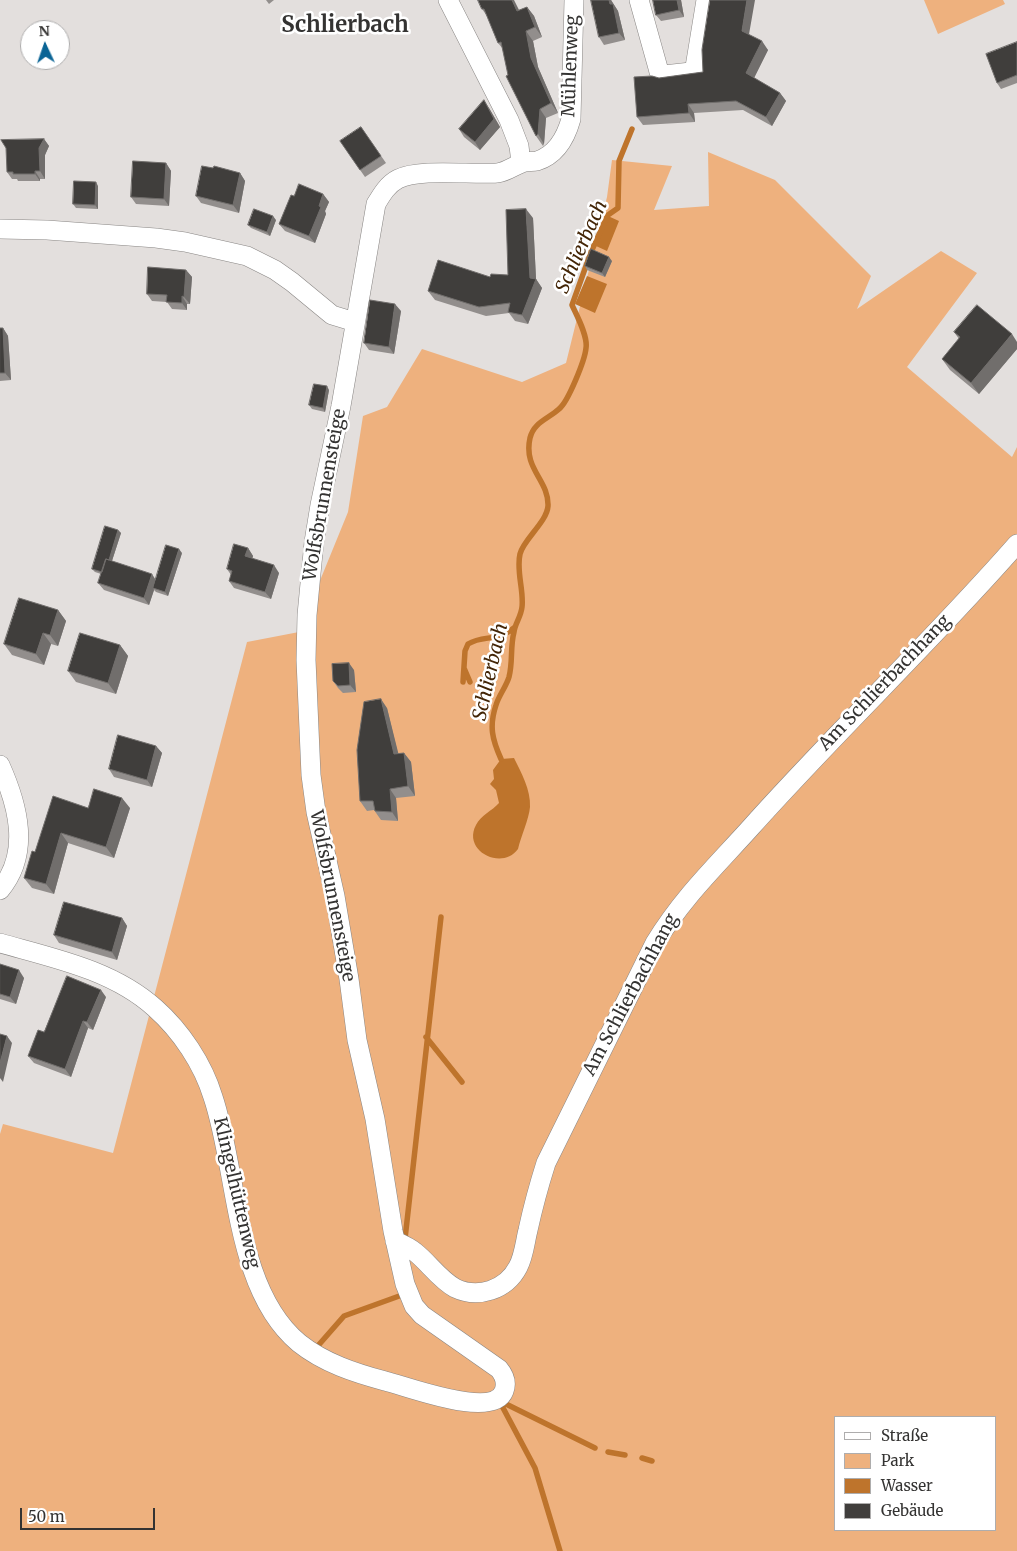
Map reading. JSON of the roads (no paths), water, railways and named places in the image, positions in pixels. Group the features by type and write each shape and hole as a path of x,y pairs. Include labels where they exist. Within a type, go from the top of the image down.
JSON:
{"street":[{"path":"448,0 509,120 519,146 521,163"},
{"name":"Mühlenweg","path":"521,163 536,161 552,152 564,139 568,131 571,118 574,0"},
{"path":"639,0 659,72 664,75 688,73 695,67 706,0"},
{"name":"Wolfsbrunnensteige","path":"395,1241 375,1119 357,1040 335,896 314,802 311,776 306,660 307,616 314,542 341,406 375,210 383,192 400,178 410,175 498,173 511,169 521,163"},
{"path":"0,229 55,230 156,238 185,242 247,256 275,270 332,315 355,322"},
{"name":"Am Schlierbachhang","path":"395,1241 416,1253 445,1282 466,1292 488,1291 500,1286 509,1279 521,1260 539,1184 546,1163 651,951 669,920 696,885 796,776 1017,544"},
{"path":"0,765 16,808 19,838 15,865 0,890"},
{"name":"Klingelhüttenweg","path":"0,943 58,960 122,985 156,1009 179,1033 202,1070 213,1095 243,1234 254,1272 273,1312 286,1330 298,1342 338,1366 442,1397 478,1403 498,1399 503,1394 505,1386 504,1377 499,1369 431,1322 414,1306 405,1284 395,1241"}],"water":[{"path":"608,216 619,221 607,251 596,246"},
{"path":"587,276 607,284 595,313 575,304"},
{"path":"514,758 527,788 530,801 527,822 518,849 511,855 503,858 494,858 479,850 474,843 473,834 478,822 499,803 496,790 490,784 494,779 493,770 501,759"}],"waterway":[{"name":"Schlierbach","path":"501,759 495,745 492,726 497,701 509,677 513,638 521,611 520,554 544,518 548,506 545,489 530,458 530,438 538,424 563,405 583,362 586,343 582,326 572,305 591,252 608,215 618,208 619,161 632,129"},
{"path":"463,682 465,651 468,644 480,639 502,635 515,627"},
{"path":"464,668 470,682"},
{"path":"405,1239 441,917"},
{"path":"426,1037 462,1082"},
{"path":"316,1348 344,1316 402,1295"},
{"path":"506,1404 595,1448"},
{"path":"502,1406 535,1468 560,1551"},
{"path":"608,1452 625,1455"},
{"path":"642,1458 652,1461"}],"district":[{"name":"Schlierbach","path":"345,26"}]}
